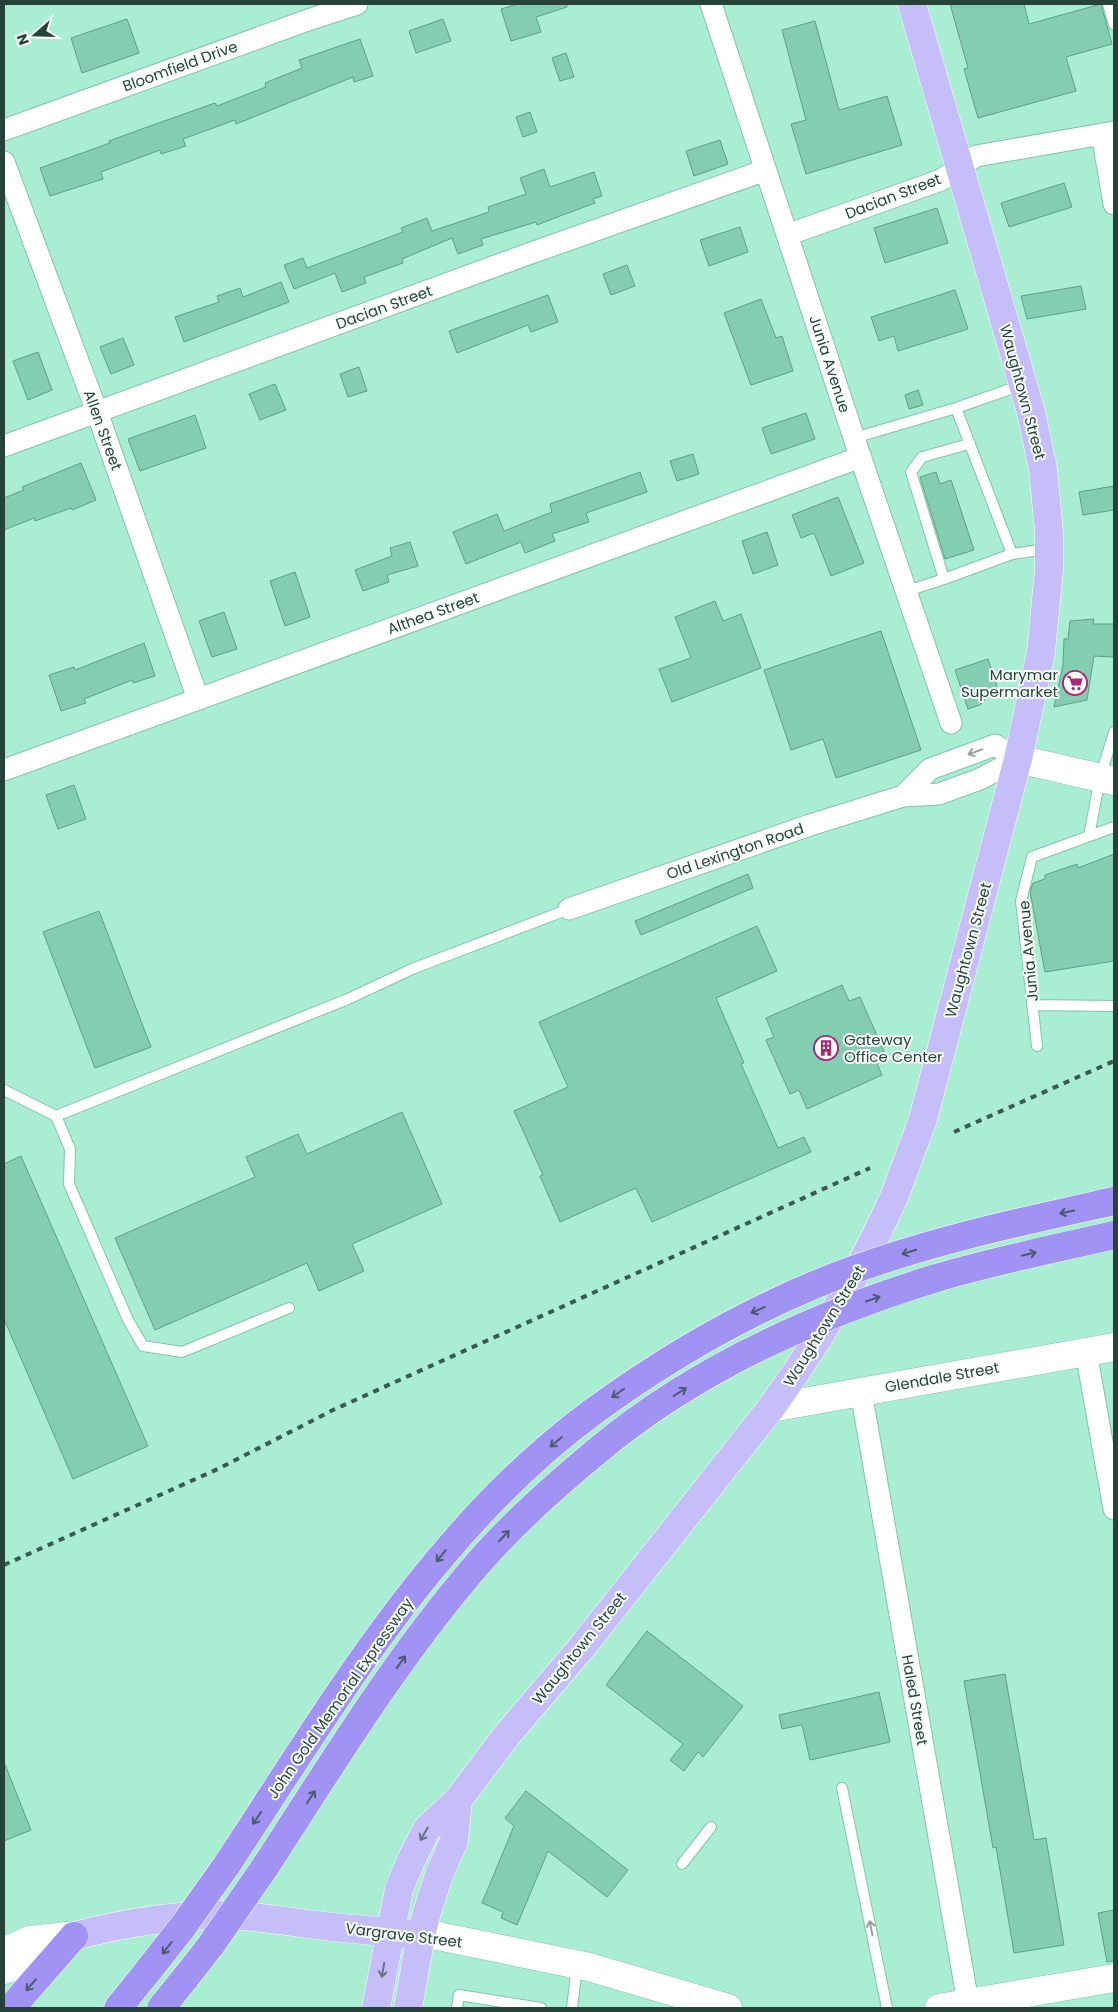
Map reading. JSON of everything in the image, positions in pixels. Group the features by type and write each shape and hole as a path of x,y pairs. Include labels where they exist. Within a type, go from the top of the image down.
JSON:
{"highway":[{"name":"John Gold Memorial Expressway","path":"118,2008 184,1925 226,1866 355,1671 383,1631 444,1552 515,1478 594,1411 661,1364 704,1339 747,1315 834,1277 925,1247 1114,1201"},
{"name":"John Gold Memorial Expressway","path":"161,2008 211,1945 382,1689 470,1573 538,1502 597,1450 663,1403 720,1368 762,1345 838,1312 935,1278 1114,1235"},
{"path":"11,2008 74,1936"}],"main road":[{"name":"Waughtown Street","path":"376,2008 398,1889 427,1828 458,1800 507,1735 582,1647 771,1408 803,1363 846,1295 895,1195 923,1119 1018,759 1041,652 1046,611 1049,549 1046,498 1037,439 912,4"},
{"path":"408,2008 421,1935 439,1874 454,1840 458,1800"},
{"name":"Vargrave Street","path":"74,1936 139,1921 226,1915 421,1935"}],"street":[{"name":"Bloomfield Drive","path":"4,130 305,12 357,4"},
{"name":"Junia Avenue","path":"711,4 951,723"},
{"name":"Dacian Street","path":"787,235 940,180 976,156 1108,133"},
{"path":"1108,133 1114,204"},
{"name":"Allen Street","path":"4,162 97,412 198,699"},
{"name":"Dacian Street","path":"4,446 531,253 766,170"},
{"name":"Althea Street","path":"4,770 198,699 858,447"},
{"path":"1018,759 1107,780"},
{"name":"Old Lexington Road","path":"568,909 810,825 903,796 939,794 980,779 1018,759"},
{"name":"Glendale Street","path":"771,1408 1114,1347"},
{"path":"1086,1352 1114,1509"},
{"name":"Haled Street","path":"862,1392 969,2006"},
{"name":"Vargrave Street","path":"421,1935 438,1936 577,1965 636,1980 728,2008"},
{"name":"Vargrave Street","path":"4,1951 30,1940 74,1936"},
{"name":"Vargrave Street","path":"4,1970 37,1959 74,1936"},
{"path":"939,2008 969,2006 1114,1978"}],"lane":[{"path":"1108,4 1114,25"},
{"path":"858,447 956,408 1022,385"},
{"path":"956,408 1012,554"},
{"path":"944,580 911,472 922,457 970,444"},
{"path":"907,592 1012,554 1049,549"},
{"path":"1090,836 1107,780 1114,732"},
{"path":"1090,836 1114,827"},
{"name":"Junia Avenue","path":"1037,1046 1021,901 1032,857 1090,836"},
{"path":"56,1116 348,999 412,969 568,909"},
{"path":"1032,1005 1114,1006"},
{"path":"4,1090 56,1116 70,1149 68,1184 128,1320 144,1346 182,1352 289,1308"},
{"path":"842,1788 887,2008"},
{"path":"682,1864 711,1827"},
{"path":"572,2008 577,1965"},
{"path":"457,2008 459,1995 541,2008"}],"building":[{"path":"518,4 567,4 567,7 536,17 541,32 511,41 501,9"},
{"path":"950,4 1024,4 1029,24 1101,4 1112,44 1066,57 1076,91 978,118 964,69 968,68"},
{"path":"127,19 139,53 82,73 71,38"},
{"path":"443,19 451,41 416,53 409,31"},
{"path":"815,21 839,110 887,96 902,145 806,174 791,124 806,120 782,30"},
{"path":"360,39 373,76 354,82 353,77 236,124 235,120 183,139 186,146 161,154 160,150 101,172 103,179 50,196 40,168 110,143 109,141 139,130 215,103 217,106 266,87 265,83 302,68 299,60"},
{"path":"566,53 574,77 560,81 552,58"},
{"path":"530,112 537,132 523,137 516,117"},
{"path":"720,140 728,164 694,176 686,151"},
{"path":"544,169 550,187 594,172 602,196 593,199 595,203 537,225 536,222 481,239 483,245 458,254 452,238 402,259 403,263 364,277 366,283 342,292 335,273 294,289 284,265 303,258 307,268 403,232 401,228 427,218 432,231 489,212 488,207 526,194 520,178"},
{"path":"1064,183 1072,207 1009,227 1001,203"},
{"path":"937,208 948,243 885,263 874,228"},
{"path":"740,227 748,252 709,266 700,240"},
{"path":"627,265 635,286 611,295 603,274"},
{"path":"281,282 289,302 184,342 175,317 219,302 217,296 240,288 243,297"},
{"path":"1081,286 1086,309 1027,319 1021,296"},
{"path":"955,290 968,329 898,351 894,336 879,341 871,317"},
{"path":"548,295 558,322 531,332 528,325 457,353 449,331"},
{"path":"761,299 776,338 782,336 793,371 751,385 724,313"},
{"path":"123,338 134,365 111,374 100,347"},
{"path":"38,352 52,390 28,400 13,361"},
{"path":"359,367 367,391 348,397 340,374"},
{"path":"275,384 286,410 260,420 249,394"},
{"path":"918,390 923,405 909,409 905,395"},
{"path":"806,413 815,439 771,454 762,428"},
{"path":"195,415 206,448 140,471 128,439"},
{"path":"693,454 699,474 677,481 670,461"},
{"path":"81,463 96,500 72,510 71,508 35,521 34,518 4,530 4,498 24,490 22,487"},
{"path":"640,472 647,492 586,513 589,522 552,534 555,541 525,553 521,542 466,564 453,532 497,514 504,531 552,512 550,504"},
{"path":"936,472 940,484 951,480 974,550 945,559 920,477"},
{"path":"1114,486 1114,510 1083,515 1079,492"},
{"path":"838,497 864,563 831,576 814,533 801,538 792,515"},
{"path":"767,532 778,565 753,574 742,541"},
{"path":"410,542 418,566 387,575 389,582 363,591 355,570 392,556 390,548"},
{"path":"295,572 310,617 285,626 270,581"},
{"path":"715,601 723,621 741,614 761,668 672,702 659,669 691,658 675,617"},
{"path":"224,612 237,649 212,657 199,621"},
{"path":"1094,619 1093,624 1114,624 1114,657 1094,656 1087,700 1054,707 1063,665 1064,639 1068,639 1070,621"},
{"path":"881,631 921,750 836,778 823,739 791,750 764,670"},
{"path":"144,643 155,676 133,683 132,680 84,699 86,703 61,711 49,675 74,667 75,670"},
{"path":"988,659 997,686 980,705 968,709 955,670"},
{"path":"74,785 86,819 58,829 46,795"},
{"path":"1114,854 1114,961 1045,972 1030,892 1033,883 1045,879 1045,875 1077,864 1078,868"},
{"path":"748,874 753,888 641,935 635,921"},
{"path":"99,911 151,1047 95,1068 43,932"},
{"path":"757,926 777,971 716,998 744,1063 741,1064 778,1148 804,1137 811,1152 652,1222 636,1188 560,1222 540,1176 543,1175 514,1111 568,1087 539,1022"},
{"name":"Gateway Office Center","path":"842,985 849,1001 860,997 886,1056 876,1061 882,1075 807,1109 799,1090 790,1094 766,1040 774,1037 766,1018"},
{"path":"402,1112 442,1204 352,1244 364,1271 319,1291 307,1263 155,1330 115,1238 255,1177 246,1157 298,1134 307,1154"},
{"path":"21,1156 148,1446 73,1479 4,1319 4,1164"},
{"path":"647,1631 743,1706 703,1757 698,1752 684,1771 670,1760 683,1744 606,1685"},
{"path":"1005,1674 1034,1840 1046,1838 1064,1945 1014,1953 996,1847 993,1848 964,1681"},
{"path":"879,1692 890,1742 810,1760 802,1725 782,1729 779,1715"},
{"path":"4,1762 31,1830 4,1841"},
{"path":"526,1791 628,1870 607,1897 548,1851 517,1925 501,1918 503,1912 482,1903 514,1826 505,1818"},
{"path":"1114,1910 1114,1961 1107,1962 1098,1913"}],"railway":[{"path":"954,1132 1114,1061"},
{"path":"4,1565 220,1468 333,1410 870,1168"}],"place":[{"name":"Marymar Supermarket","path":"1075,683"},
{"name":"Gateway Office Center","path":"826,1048"}]}
